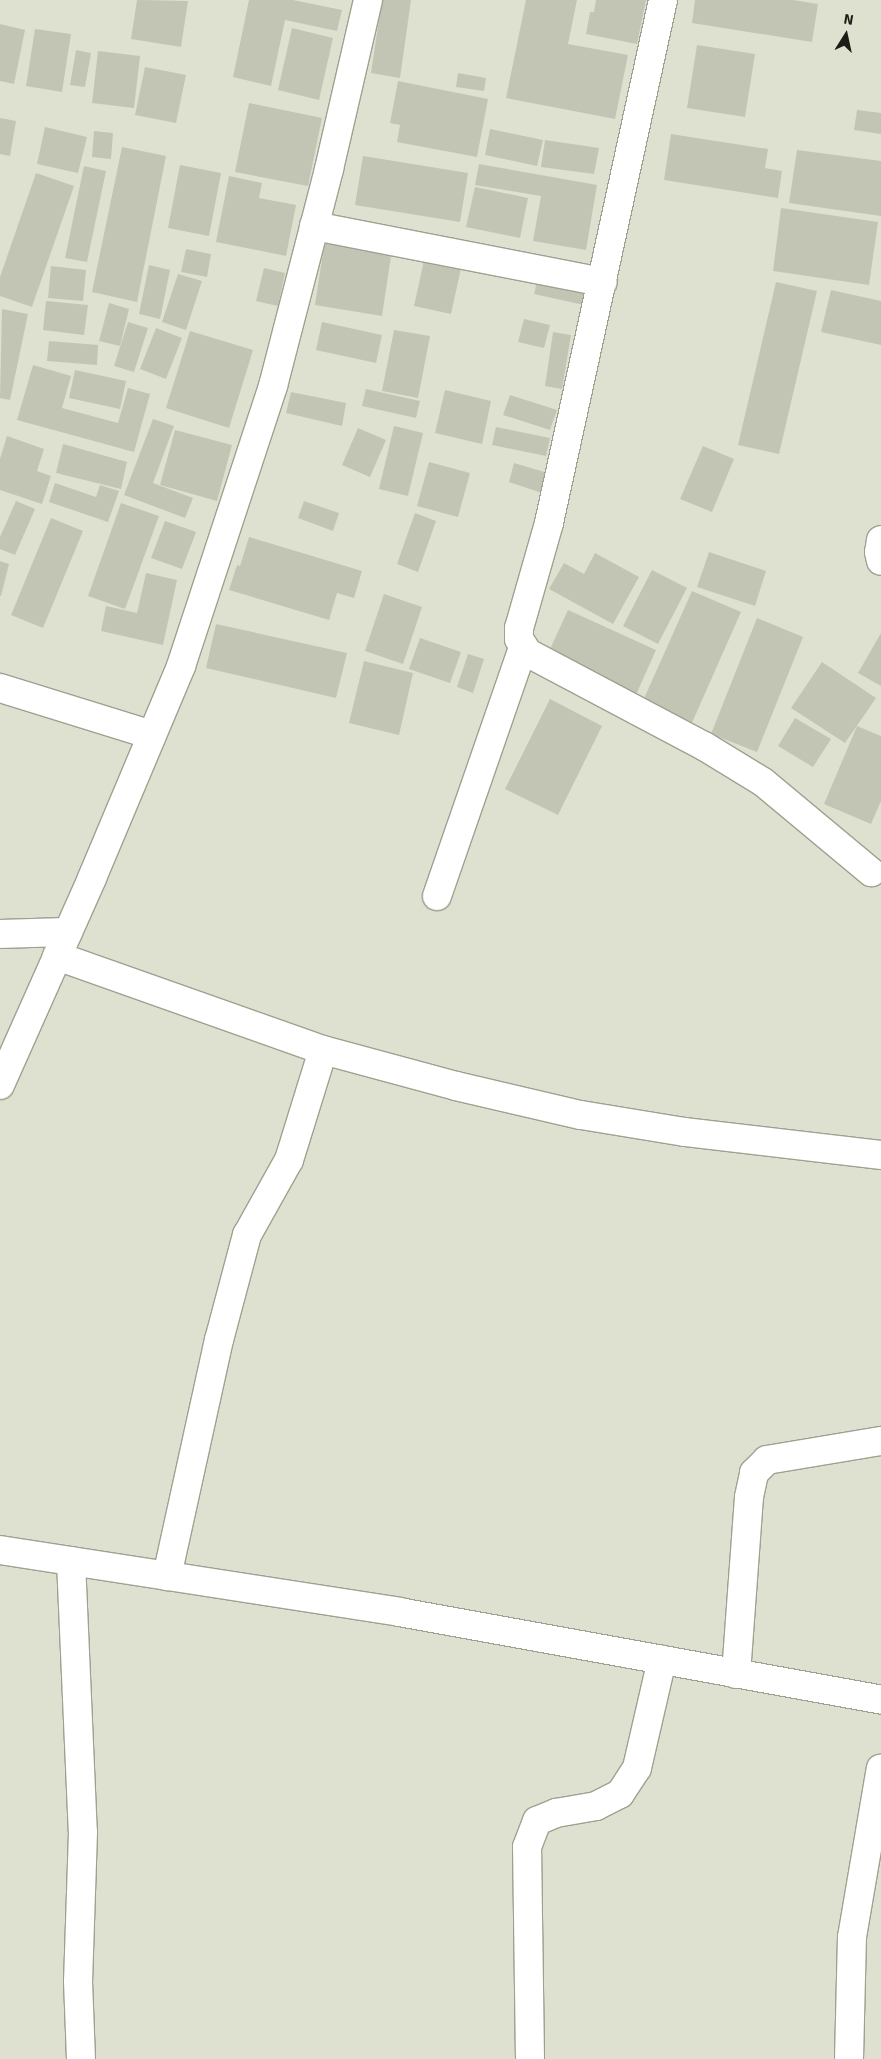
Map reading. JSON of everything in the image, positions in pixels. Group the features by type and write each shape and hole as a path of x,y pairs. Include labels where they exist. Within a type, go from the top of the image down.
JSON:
{"street":[{"path":"0,1085 68,932 181,666 273,386 314,226 368,0"},
{"path":"663,0 549,523 519,628 519,639 528,654 704,746 763,782 872,872"},
{"path":"314,226 603,282"},
{"path":"881,540 879,552 881,561"},
{"path":"437,896 523,646"},
{"path":"0,688 152,734"},
{"path":"0,934 68,932"},
{"path":"57,956 323,1050 456,1086 581,1115 685,1132 881,1155"},
{"path":"167,1576 219,1340 247,1235 289,1160 323,1050"},
{"path":"736,1674 749,1497 754,1473 767,1460 881,1440"},
{"path":"0,1550 399,1612 881,1700"},
{"path":"71,1561 83,1832 78,1981 81,2059"},
{"path":"530,2059 527,1847 537,1821 556,1813 596,1806 620,1794 637,1768 662,1660"},
{"path":"849,2059 852,1937 881,1768"}],"building":[{"path":"137,0 188,1 181,47 131,39"},
{"path":"249,0 293,0 342,10 337,31 285,20 271,86 233,77"},
{"path":"382,0 411,0 400,78 371,73"},
{"path":"526,0 577,0 568,44 628,55 615,119 506,98"},
{"path":"596,0 646,0 637,44 586,34 590,12 594,12"},
{"path":"695,0 793,0 818,4 812,42 692,23"},
{"path":"0,24 25,30 14,84 0,81"},
{"path":"292,28 333,38 319,100 278,90"},
{"path":"35,29 71,34 62,92 26,86"},
{"path":"697,45 755,54 745,117 687,108"},
{"path":"76,50 91,53 85,87 70,85"},
{"path":"98,51 140,56 134,108 92,103"},
{"path":"145,67 186,75 176,123 135,115"},
{"path":"458,73 486,78 484,91 456,87"},
{"path":"398,81 488,99 477,157 397,142 400,125 390,123"},
{"path":"249,103 322,118 308,186 235,172"},
{"path":"857,110 881,113 881,134 854,130"},
{"path":"0,118 16,121 10,156 0,154"},
{"path":"45,127 87,137 78,173 37,164"},
{"path":"490,129 543,140 537,166 485,155"},
{"path":"94,131 113,133 111,159 92,157"},
{"path":"671,134 768,149 765,168 782,171 778,198 664,180"},
{"path":"545,140 599,148 594,174 541,167"},
{"path":"122,147 166,156 137,302 92,292"},
{"path":"797,150 881,161 881,216 789,203"},
{"path":"363,156 468,173 460,222 355,205"},
{"path":"479,164 597,185 586,250 533,241 541,196 475,185"},
{"path":"180,165 221,173 209,236 168,228"},
{"path":"84,166 106,171 87,262 65,258"},
{"path":"36,173 74,186 32,307 0,296 0,277"},
{"path":"229,176 262,183 259,198 296,205 286,256 216,242"},
{"path":"475,187 528,198 520,238 466,227"},
{"path":"781,208 878,222 869,285 773,271"},
{"path":"326,233 393,243 382,316 315,305"},
{"path":"186,249 211,254 207,277 181,272"},
{"path":"426,251 463,259 451,314 414,306"},
{"path":"149,265 170,270 160,319 139,314"},
{"path":"51,266 86,270 83,301 48,298"},
{"path":"264,268 285,273 278,306 256,301"},
{"path":"178,274 202,281 186,330 162,322"},
{"path":"539,274 588,285 584,305 534,294"},
{"path":"776,282 817,291 779,454 738,445"},
{"path":"831,290 881,301 881,345 821,332"},
{"path":"46,301 88,305 84,335 43,330"},
{"path":"109,303 129,309 120,346 99,341"},
{"path":"2,309 28,314 10,400 0,398"},
{"path":"524,319 550,325 544,348 518,342"},
{"path":"128,322 148,328 134,372 114,366"},
{"path":"322,322 382,335 376,363 316,350"},
{"path":"156,328 182,338 166,379 140,369"},
{"path":"394,330 430,336 418,398 382,391"},
{"path":"190,331 253,350 229,428 166,408"},
{"path":"553,332 571,335 562,389 545,386"},
{"path":"49,341 98,345 97,365 47,361"},
{"path":"33,365 71,376 62,408 118,423 128,388 150,394 134,452 17,420"},
{"path":"75,370 126,381 120,409 69,398"},
{"path":"366,389 420,401 416,418 362,406"},
{"path":"445,390 491,401 482,444 435,433"},
{"path":"291,392 346,403 342,426 286,413"},
{"path":"510,395 557,410 550,430 503,415"},
{"path":"153,419 174,426 153,483 193,498 185,518 124,495"},
{"path":"394,426 423,433 408,496 379,489"},
{"path":"496,427 550,438 546,456 492,445"},
{"path":"358,428 386,440 370,477 342,465"},
{"path":"175,430 232,445 217,501 160,485"},
{"path":"7,436 44,449 37,471 51,476 42,504 0,490 0,459"},
{"path":"63,444 127,462 121,489 56,473"},
{"path":"703,446 734,459 712,512 680,499"},
{"path":"429,462 470,473 458,517 417,506"},
{"path":"514,463 548,473 542,493 509,482"},
{"path":"55,483 96,497 100,485 119,491 108,522 49,502"},
{"path":"16,501 35,509 15,555 0,549 0,537"},
{"path":"304,501 339,513 333,531 298,518"},
{"path":"121,503 159,516 125,609 88,596"},
{"path":"415,513 436,521 418,572 397,564"},
{"path":"51,518 83,531 43,628 11,615"},
{"path":"165,521 196,532 182,569 151,558"},
{"path":"249,537 362,571 354,598 337,593 329,620 229,590 237,565 240,566"},
{"path":"709,552 766,571 755,606 697,587"},
{"path":"595,553 639,577 613,624 549,589 564,563 584,574"},
{"path":"0,561 9,564 1,596 0,596"},
{"path":"652,570 687,588 658,644 623,626"},
{"path":"146,573 177,580 163,645 101,631 106,606 137,613"},
{"path":"692,591 741,612 691,725 642,703"},
{"path":"384,594 422,607 403,664 365,651"},
{"path":"568,610 656,650 635,697 546,658"},
{"path":"757,618 803,637 757,752 711,734"},
{"path":"216,624 347,653 336,698 206,668"},
{"path":"881,633 881,686 858,673"},
{"path":"420,638 461,652 450,683 409,669"},
{"path":"468,654 484,659 473,693 457,687"},
{"path":"364,661 413,673 399,735 349,723"},
{"path":"822,662 876,698 845,743 791,708"},
{"path":"550,699 602,726 558,815 505,789"},
{"path":"795,718 831,739 813,767 778,746"},
{"path":"857,726 881,736 881,801 871,824 824,804"}]}
